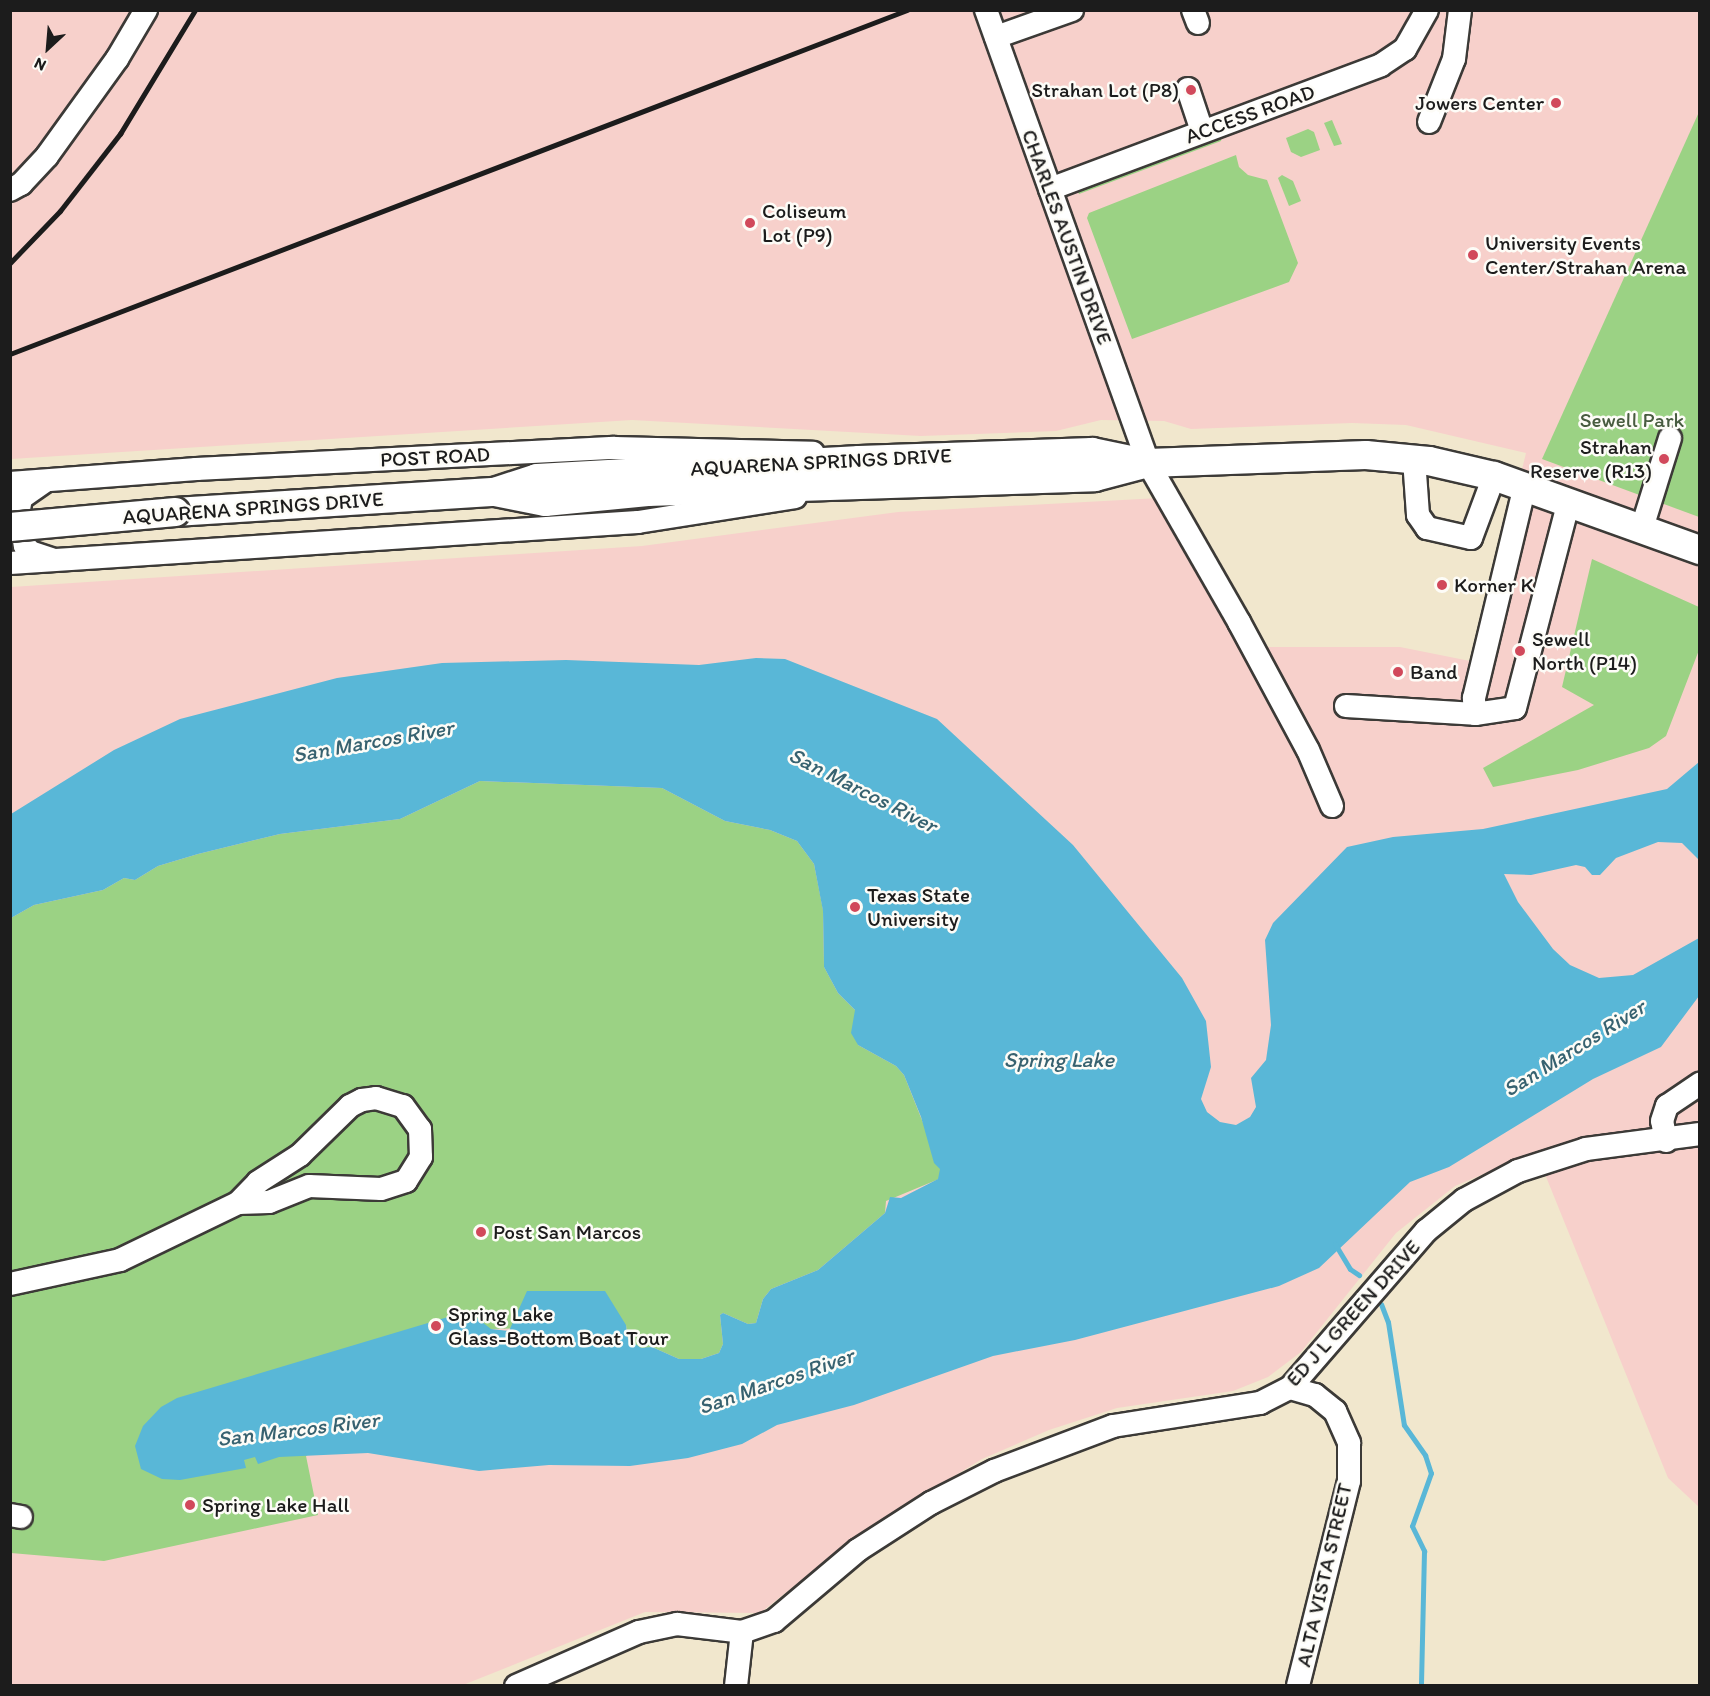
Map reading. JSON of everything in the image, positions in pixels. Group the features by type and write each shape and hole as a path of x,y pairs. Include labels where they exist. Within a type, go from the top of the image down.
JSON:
{"main road":[{"name":"AQUARENA SPRINGS DRIVE","path":"10,527 174,512 495,492 537,478 859,459 1092,452 1148,464"},
{"name":"AQUARENA SPRINGS DRIVE","path":"495,492 545,502 648,492 855,488 1095,477 1148,464 1336,455 1414,459 1494,476 1525,485 1700,550"}],"street":[{"path":"10,190 21,184 47,156 117,59 146,10"},
{"name":"CHARLES AUSTIN DRIVE","path":"986,10 1148,464 1239,622 1308,750 1332,806"},
{"path":"996,37 1072,10"},
{"name":"ACCESS ROAD","path":"1050,189 1381,65 1405,49 1427,10"},
{"path":"1429,122 1454,59 1460,10"},
{"path":"1188,89 1202,131"},
{"path":"1642,528 1670,438"},
{"name":"POST ROAD","path":"10,483 208,469 614,448 789,450 859,459"},
{"path":"1414,459 1418,514 1427,528 1471,538 1494,476"},
{"path":"44,482 21,498 19,510 25,546 30,552 54,560"},
{"path":"1475,714 1474,698 1525,485"},
{"path":"10,563 638,522 855,488"},
{"path":"1346,706 1475,714 1506,712 1519,702 1569,501"},
{"path":"1666,1141 1662,1121 1667,1106 1700,1084"},
{"path":"10,1284 120,1260 238,1203 258,1182 300,1155 350,1106 362,1100 390,1100 414,1116 420,1129 421,1157 406,1181 381,1189 309,1186 268,1202 238,1203"},
{"name":"ED J L GREEN DRIVE","path":"516,1686 639,1632 677,1624 742,1632 774,1621 858,1550 931,1503 994,1472 1113,1426 1235,1409 1260,1403 1290,1388 1426,1231 1464,1200 1518,1172 1586,1149 1666,1141 1700,1134"},
{"name":"ALTA VISTA STREET","path":"1290,1388 1315,1395 1335,1411 1349,1443 1346,1491 1298,1686"},
{"path":"736,1686 742,1632"}],"shaded area":[{"name":"Texas State University","path":"11,11 1699,11 1699,1507 1668,1478 1536,1152 1455,1186 1396,1233 1301,1352 1268,1377 1233,1391 1117,1408 1049,1430 982,1459 860,1534 760,1613 645,1612 463,1685 11,1685 11,587 642,546 898,512 1178,497 1257,647 1400,647 1475,662 1526,453 1406,425 1352,423 1191,429 1164,421 1101,420 1056,431 921,436 632,420 11,459"}],"green space":[{"name":"Sewell Park","path":"1699,112 1699,517 1542,459"},
{"path":"1332,120 1342,144 1334,146 1324,123"},
{"path":"1308,129 1314,132 1320,150 1301,157 1291,152 1286,138"},
{"path":"1222,134 1221,141 1079,194 1077,190"},
{"path":"1236,155 1239,167 1248,175 1267,180 1298,263 1289,282 1132,339 1087,218 1089,213"},
{"path":"1282,175 1293,181 1301,201 1289,206 1278,178"},
{"path":"1592,559 1699,607 1699,650 1666,736 1649,748 1578,770 1493,787 1483,768 1594,705 1562,687"},
{"path":"480,781 662,788 725,821 770,830 797,841 814,864 823,910 824,967 838,993 855,1010 858,1045 896,1066 904,1075 941,1168 939,1179 886,1201 885,1213 818,1270 771,1289 763,1299 756,1323 748,1324 723,1313 720,1315 723,1344 719,1353 701,1359 679,1359 652,1347 641,1349 628,1339 626,1325 491,1329 306,1456 318,1515 104,1561 11,1553 11,918 34,905 103,890 124,878 135,880 158,866 198,854 280,834 400,819"}],"water":[{"name":"Spring Lake","path":"756,658 785,659 937,719 1073,845 1182,978 1206,1021 1211,1067 1201,1099 1207,1112 1220,1122 1236,1125 1250,1117 1256,1107 1251,1078 1266,1060 1271,1025 1265,940 1273,923 1347,847 1393,837 1483,829 1667,789 1699,762 1699,860 1682,843 1658,842 1616,858 1600,875 1592,875 1585,867 1576,865 1531,875 1504,874 1518,902 1553,949 1570,965 1599,978 1633,975 1699,938 1699,996 1661,1047 1593,1079 1449,1167 1410,1182 1319,1268 1279,1286 1075,1340 993,1356 854,1405 777,1425 742,1444 688,1458 630,1466 549,1465 479,1471 368,1453 279,1457 258,1464 255,1457 244,1460 246,1468 180,1480 162,1479 141,1469 135,1446 143,1426 161,1407 177,1398 468,1311 491,1329 509,1331 527,1291 605,1291 626,1325 628,1339 641,1348 652,1347 679,1359 701,1359 719,1353 723,1344 720,1315 723,1313 748,1324 756,1323 763,1299 771,1289 818,1270 885,1213 890,1197 901,1198 938,1179 940,1169 934,1163 921,1117 904,1075 896,1066 858,1045 851,1033 855,1010 838,993 824,967 823,911 814,864 797,841 770,830 725,821 662,788 480,781 400,819 280,834 198,854 158,866 135,880 124,878 103,890 34,905 11,918 11,814 114,750 180,719 337,678 442,663 566,660 699,665"}],"waterway":[{"path":"1335,1244 1350,1269 1359,1275"},
{"path":"1381,1304 1388,1322 1404,1425 1425,1455 1431,1473 1412,1526 1424,1551 1421,1686"}],"railway":[{"path":"10,263 60,211 120,134 195,10"},
{"path":"10,354 907,10"}],"place":[{"name":"Strahan Lot (P8)","path":"1191,90"},
{"name":"Jowers Center","path":"1556,103"},
{"name":"Coliseum Lot (P9)","path":"750,223"},
{"name":"University Events Center/Strahan Arena","path":"1473,255"},
{"name":"Strahan Reserve (R13)","path":"1664,459"},
{"name":"Korner K","path":"1442,585"},
{"name":"Sewell North (P14)","path":"1520,651"},
{"name":"Band","path":"1398,672"},
{"name":"Texas State University","path":"855,907"},
{"name":"Post San Marcos","path":"481,1232"},
{"name":"Spring Lake Glass-Bottom Boat Tour","path":"436,1326"},
{"name":"Spring Lake Hall","path":"190,1505"}],"water label":[{"name":"San Marcos River","path":"373,741"},
{"name":"San Marcos River","path":"863,790"},
{"name":"San Marcos River","path":"1574,1048"},
{"name":"San Marcos River","path":"776,1381"},
{"name":"San Marcos River","path":"298,1429"}]}
